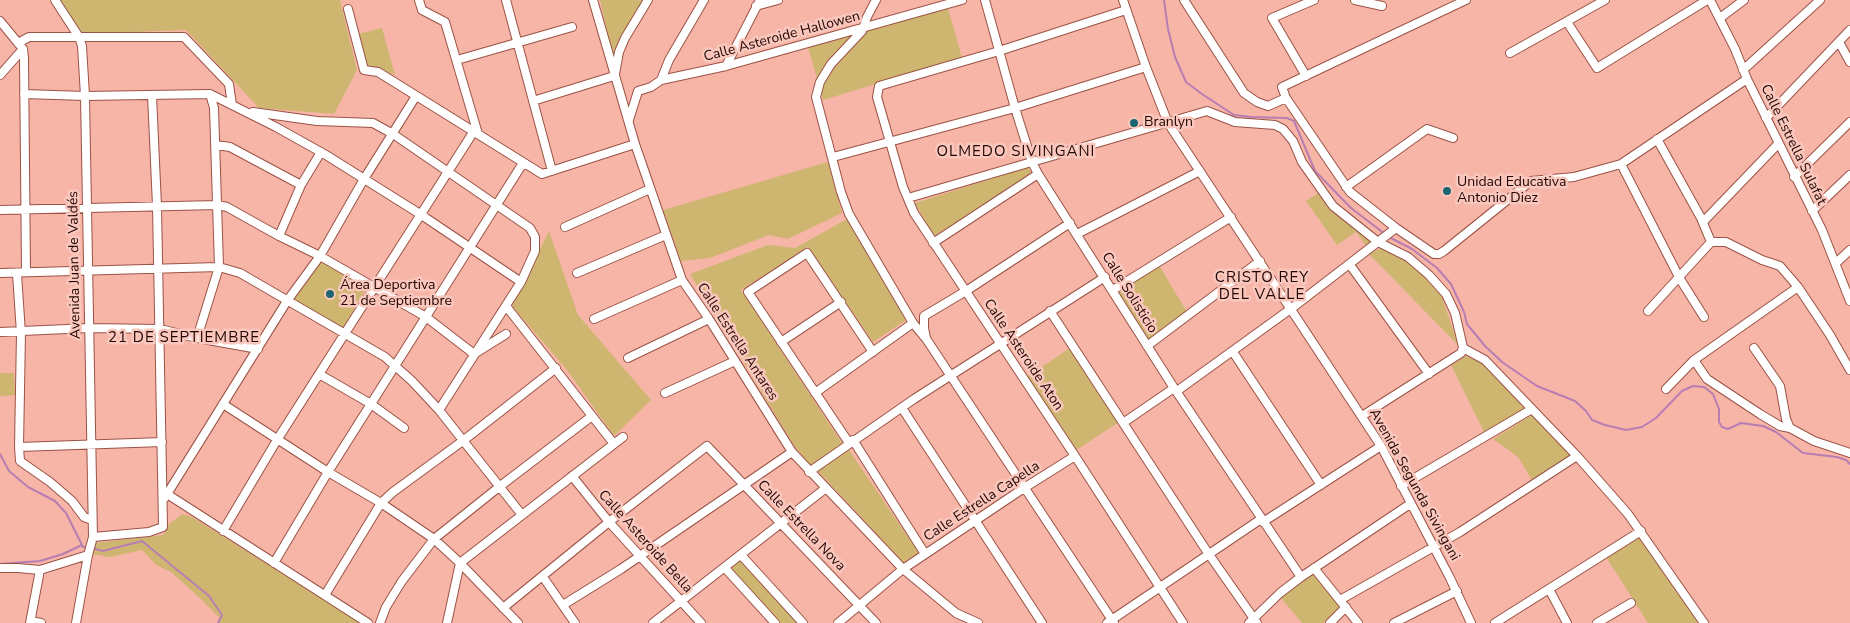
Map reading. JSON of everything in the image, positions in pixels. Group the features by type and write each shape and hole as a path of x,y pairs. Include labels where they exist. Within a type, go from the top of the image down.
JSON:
{"street":[{"name":"Avenida Juan de Valdés","path":"54,0 78,37 83,54 85,96 92,537 76,623"},
{"path":"419,0 422,10 445,22 476,132"},
{"path":"506,0 552,171"},
{"name":"Calle Estrella Antares","path":"593,0 635,144 682,280 709,319 792,452 809,472 903,569 956,613 978,623"},
{"path":"533,101 614,76 619,52 625,38 648,0"},
{"path":"661,80 669,60 704,0"},
{"path":"726,66 758,3 778,0"},
{"path":"876,0 863,28 831,64 817,89 816,97 841,192 849,214 913,324 927,340 1111,622 1208,553 1321,485 1381,446"},
{"name":"Calle Asteroide Hallowen","path":"629,120 638,91 651,87 661,80 726,66 962,0"},
{"name":"Calle Solisticio","path":"985,0 1015,108 1032,162 1038,174 1175,390 1301,577"},
{"name":"Avenida Segunda Sivingani","path":"1123,0 1168,123 1292,308 1381,446 1471,623"},
{"path":"1184,0 1244,93 1257,102 1268,106 1286,98"},
{"path":"1306,76 1272,18 1314,0"},
{"path":"1355,0 1382,6"},
{"path":"1466,0 1282,87 1286,98 1346,186 1359,200 1434,254 1439,254 1532,181 1574,177 1621,164 1747,79"},
{"path":"1510,53 1605,0"},
{"path":"1567,22 1597,68 1709,0"},
{"name":"Calle Estrella Sulafat","path":"1709,0 1720,18 1747,79 1812,211 1836,263 1850,302"},
{"path":"1720,18 1744,0"},
{"path":"1743,70 1820,0"},
{"path":"348,9 364,70 378,72 542,174 635,144"},
{"path":"999,50 1126,10"},
{"path":"0,21 20,46 24,94 25,209 22,273 20,461 50,482 72,502 84,517 92,520"},
{"path":"457,60 572,27"},
{"path":"1766,118 1850,30"},
{"path":"0,75 20,46 30,37 184,37 229,84 232,105"},
{"path":"1839,42 1850,62"},
{"name":"Calle Asteroide Aton","path":"999,50 879,86 877,97 908,198 914,213 933,243 1075,456 1183,623"},
{"path":"833,158 1015,108 1146,67"},
{"path":"24,94 85,96 210,94 321,152 420,214 521,282"},
{"path":"198,338 219,268 216,145 214,108 210,94"},
{"path":"92,537 149,532 163,527 165,496 152,95"},
{"path":"165,496 287,301 320,256 416,96"},
{"path":"245,111 317,121 373,123 393,134 530,228 535,237 535,251 521,282 439,410"},
{"path":"908,198 1206,111 1235,122 1275,125 1283,129 1293,141 1307,169 1333,206 1380,240 1408,257 1429,274 1446,294 1455,313 1463,348 1460,353 1362,416"},
{"path":"1794,177 1850,122"},
{"path":"1346,186 1426,129 1453,138"},
{"path":"224,531 277,440 420,214 476,132"},
{"path":"1657,139 1703,222 1711,242"},
{"path":"1703,222 1778,144"},
{"path":"216,145 230,147 302,186"},
{"path":"279,236 302,186 321,152"},
{"path":"274,563 328,472 523,163"},
{"path":"1621,164 1680,279 1704,317"},
{"path":"1077,234 1200,171"},
{"path":"933,243 1038,174"},
{"path":"1812,211 1850,175"},
{"path":"565,227 650,189"},
{"path":"0,210 218,205 227,207 320,256 426,317 474,354"},
{"path":"1113,290 1230,217"},
{"path":"927,340 923,323 924,316 1070,223"},
{"path":"1123,422 1232,352 1350,265 1396,228"},
{"path":"577,273 666,235"},
{"path":"1648,312 1680,279 1711,242"},
{"path":"1711,242 1726,242 1762,260 1780,266 1798,287 1830,335 1850,370"},
{"path":"1836,263 1850,250"},
{"path":"874,352 807,253 748,292 925,554"},
{"path":"1147,346 1260,260"},
{"path":"1350,265 1429,374"},
{"path":"0,273 219,268 240,274 385,357 412,381 439,410 522,515"},
{"path":"809,472 950,376 1105,277"},
{"path":"594,319 682,280"},
{"path":"1666,389 1694,360 1798,287"},
{"path":"781,342 841,302"},
{"path":"506,306 614,444"},
{"path":"1050,311 1253,622 1280,593 1301,577 1410,504"},
{"path":"628,358 709,319"},
{"path":"815,393 913,324"},
{"path":"0,332 89,328 160,328 198,338 258,349"},
{"path":"474,354 506,334"},
{"path":"1463,348 1485,360 1577,456 1628,514 1704,623"},
{"path":"1754,348 1780,386 1786,418 1790,428"},
{"path":"1232,352 1321,485"},
{"path":"1694,360 1707,379 1780,426 1790,428 1814,441 1850,453"},
{"path":"665,393 735,361"},
{"path":"325,595 382,504 393,492 464,440 556,368"},
{"path":"319,374 371,404 404,428"},
{"path":"223,404 434,539 518,623"},
{"path":"902,408 1042,623"},
{"path":"1401,486 1532,409"},
{"path":"380,623 386,607 402,581 434,539 592,416"},
{"path":"447,623 460,563 623,437"},
{"path":"19,447 90,443 162,442"},
{"name":"Calle Estrella Nova","path":"609,522 707,446 876,623"},
{"path":"563,605 621,569 792,452"},
{"name":"Calle Estrella Capella","path":"838,623 903,569 1075,456"},
{"path":"1340,600 1467,527 1577,456"},
{"name":"Calle Asteroide Bella","path":"572,476 609,522 701,623"},
{"path":"653,623 826,488"},
{"path":"165,496 224,531 368,623"},
{"path":"504,608 609,522"},
{"path":"1495,623 1640,531"},
{"path":"0,568 11,567 40,570 88,555"},
{"path":"741,555 803,623"},
{"path":"725,568 775,623"},
{"path":"1314,568 1358,623"},
{"path":"40,570 30,622 41,623"},
{"path":"543,577 575,623"},
{"path":"1549,589 1567,623"},
{"path":"1394,623 1456,591"},
{"path":"1597,623 1631,603"},
{"path":"1330,623 1346,607"}],"shaded area":[{"path":"59,0 340,0 357,70 334,114 259,108 186,30 83,34"},
{"path":"600,0 643,0 613,57"},
{"path":"948,8 962,58 823,100 808,47"},
{"path":"382,28 395,75 365,64 358,34"},
{"path":"828,162 842,213 788,239 769,235 710,258 681,261 663,210"},
{"path":"1028,167 1032,174 934,236 915,203"},
{"path":"1318,193 1331,208 1374,242 1367,247 1356,232 1337,245 1306,201"},
{"path":"847,219 906,320 873,342 808,247 741,290 842,443 811,466 793,444 690,274 768,245 795,248"},
{"path":"549,231 578,315 651,400 614,436 567,370 512,306"},
{"path":"1381,248 1402,258 1424,274 1442,297 1458,345 1369,254"},
{"name":"Área Deportiva 21 de Septiembre","path":"321,260 367,287 343,328 292,300"},
{"path":"1159,265 1187,312 1149,340 1118,291"},
{"path":"1070,348 1119,422 1075,451 1027,377"},
{"path":"1466,356 1482,363 1525,409 1484,432 1451,365"},
{"path":"0,373 14,373 15,395 0,396"},
{"path":"1532,415 1571,456 1532,480 1518,457 1493,439"},
{"path":"849,450 919,553 903,562 817,470"},
{"path":"182,514 192,517 361,623 218,623 220,618 202,600 171,572 156,565 142,550 110,557 91,554 95,543 163,535 169,524"},
{"path":"1640,536 1699,623 1648,623 1606,557"},
{"path":"740,559 798,623 779,623 763,606 730,568"},
{"path":"1313,572 1340,607 1324,623 1302,623 1281,598"}],"waterway":[{"path":"1164,0 1168,29 1175,57 1186,82 1234,115 1287,118 1294,121 1315,171 1351,208 1385,234"},
{"path":"1389,237 1412,249 1437,268 1451,284 1464,312 1467,324 1485,346 1502,362 1537,386 1575,401 1586,411 1592,420 1626,430 1642,427 1656,418 1682,391 1693,386 1704,387 1713,394 1719,409 1719,422 1722,427 1728,429 1741,423 1763,426 1776,432 1803,453 1837,457 1846,460 1850,464"},
{"path":"0,454 9,471 28,487 55,501 66,513 83,547 87,547"},
{"path":"91,548 103,551 142,541 209,596 222,615 218,623"},
{"path":"0,564 40,561 63,554 82,545"}],"place":[{"name":"Branlyn","path":"1134,123"},
{"name":"Unidad Educativa Antonio Diez","path":"1447,191"},
{"name":"Área Deportiva 21 de Septiembre","path":"330,294"}],"district":[{"name":"OLMEDO SIVINGANI","path":"1016,152"},
{"name":"CRISTO REY DEL VALLE","path":"1262,286"},
{"name":"21 DE SEPTIEMBRE","path":"184,338"}]}
